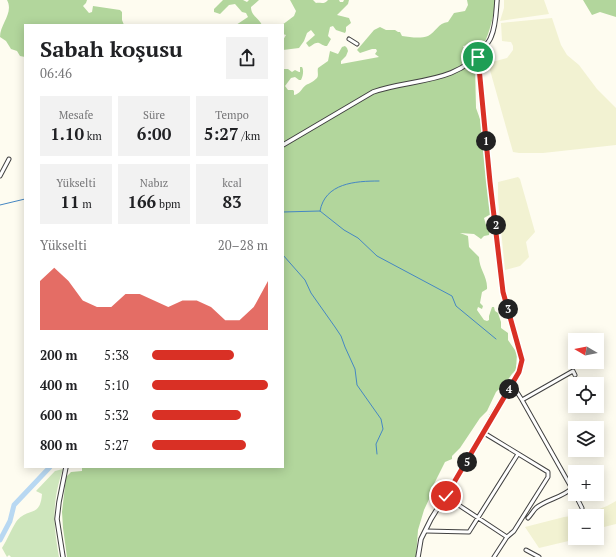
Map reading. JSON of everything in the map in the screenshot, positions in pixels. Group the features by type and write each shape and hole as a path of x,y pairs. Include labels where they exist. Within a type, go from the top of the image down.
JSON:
{"street":[{"path":"284,144 373,92 384,88 436,78 461,69 478,57 492,37 496,17 497,0"},
{"path":"349,39 357,44"},
{"path":"418,557 421,539 519,372 522,360 503,292 490,182 478,57"},
{"path":"0,176 9,159"},
{"path":"522,400 573,371 575,375"},
{"path":"511,386 515,389 522,400 568,481"},
{"path":"484,433 548,472 548,476 514,530 507,537 494,557"},
{"path":"426,530 469,532 518,454"},
{"path":"63,557 57,519 58,502 66,468"},
{"path":"528,518 536,508 564,495 568,492"},
{"path":"446,496 507,537"},
{"path":"578,501 582,508"},
{"path":"526,550 539,557"}],"green space":[{"path":"7,0 87,0 83,6 89,13 92,12 93,6 120,10 122,12 124,24 24,24 24,57 20,56 17,51 11,49 6,41 0,37 8,14 9,5"},
{"path":"223,0 243,0 247,2 249,0 259,0 251,7 251,10 261,24 238,24 248,17 246,13 242,12 235,4 229,5 220,14 214,12 214,9"},
{"path":"290,0 313,0 316,3 322,3 328,0 339,0 340,2 343,2 344,0 349,0 348,4 337,15 349,18 351,23 346,27 345,33 336,30 333,26 330,27 328,36 331,39 327,46 318,43 309,47 306,43 315,35 311,30 307,33 299,48 284,50 284,38 286,35 284,34 283,24 294,16 296,11"},
{"path":"467,0 496,0 490,30 483,45 479,49 474,49 469,45 463,46 469,58 465,65 475,65 476,108 483,135 491,214 484,218 486,225 490,228 489,235 484,236 481,239 474,234 460,233 468,236 469,247 479,257 480,265 487,285 487,289 482,292 480,303 483,306 482,309 478,307 477,310 484,320 487,321 489,320 492,307 494,307 495,311 498,313 501,328 508,333 508,340 517,353 516,370 502,388 496,392 487,411 480,418 460,448 452,456 452,459 445,462 433,486 431,495 424,510 418,530 416,557 67,557 62,512 66,477 71,472 82,471 82,468 284,468 284,69 288,69 292,72 295,70 300,72 300,67 302,67 303,73 301,80 295,77 291,78 285,86 288,90 294,91 294,95 317,78 318,68 328,61 330,51 338,54 342,47 345,46 347,48 348,51 346,56 341,61 341,64 379,57 375,54 377,51 376,49 360,53 357,50 374,30 380,27 386,30 395,30 400,32 402,36 418,38 425,37 442,24 448,22 454,13 465,11 468,5"},
{"path":"504,0 544,0 549,14 500,21 504,8"},
{"path":"583,0 616,0 616,17 600,12 592,15"},
{"path":"552,18 561,45 567,55 579,65 597,89 616,108 616,145 543,153 513,152 488,63 507,58 513,50 511,42 502,41 501,23"},
{"path":"518,177 520,179 535,232 526,242 529,257 520,266 505,270 498,199 498,182"},
{"path":"63,469 55,502 55,523 59,557 11,557 9,555 7,557 2,548 16,522 20,517 36,510 39,507 42,494 36,491 55,471"},
{"path":"616,501 616,524 604,527 604,509 600,509"},
{"path":"568,516 568,541 539,548 525,527"}],"waterway":[{"path":"320,211 328,194 335,189 351,183 379,181"},
{"path":"0,205 24,199"},
{"path":"284,212 320,211 344,230 358,238 377,256 452,296 456,306 496,339"},
{"path":"284,256 305,280 311,293 341,336 355,369 357,385 381,419 383,429 376,444 377,454"},
{"path":"0,540 10,521 14,505 49,468"}],"route":[{"path":"446,496 519,372 522,360 503,292 490,182 478,57"}]}
